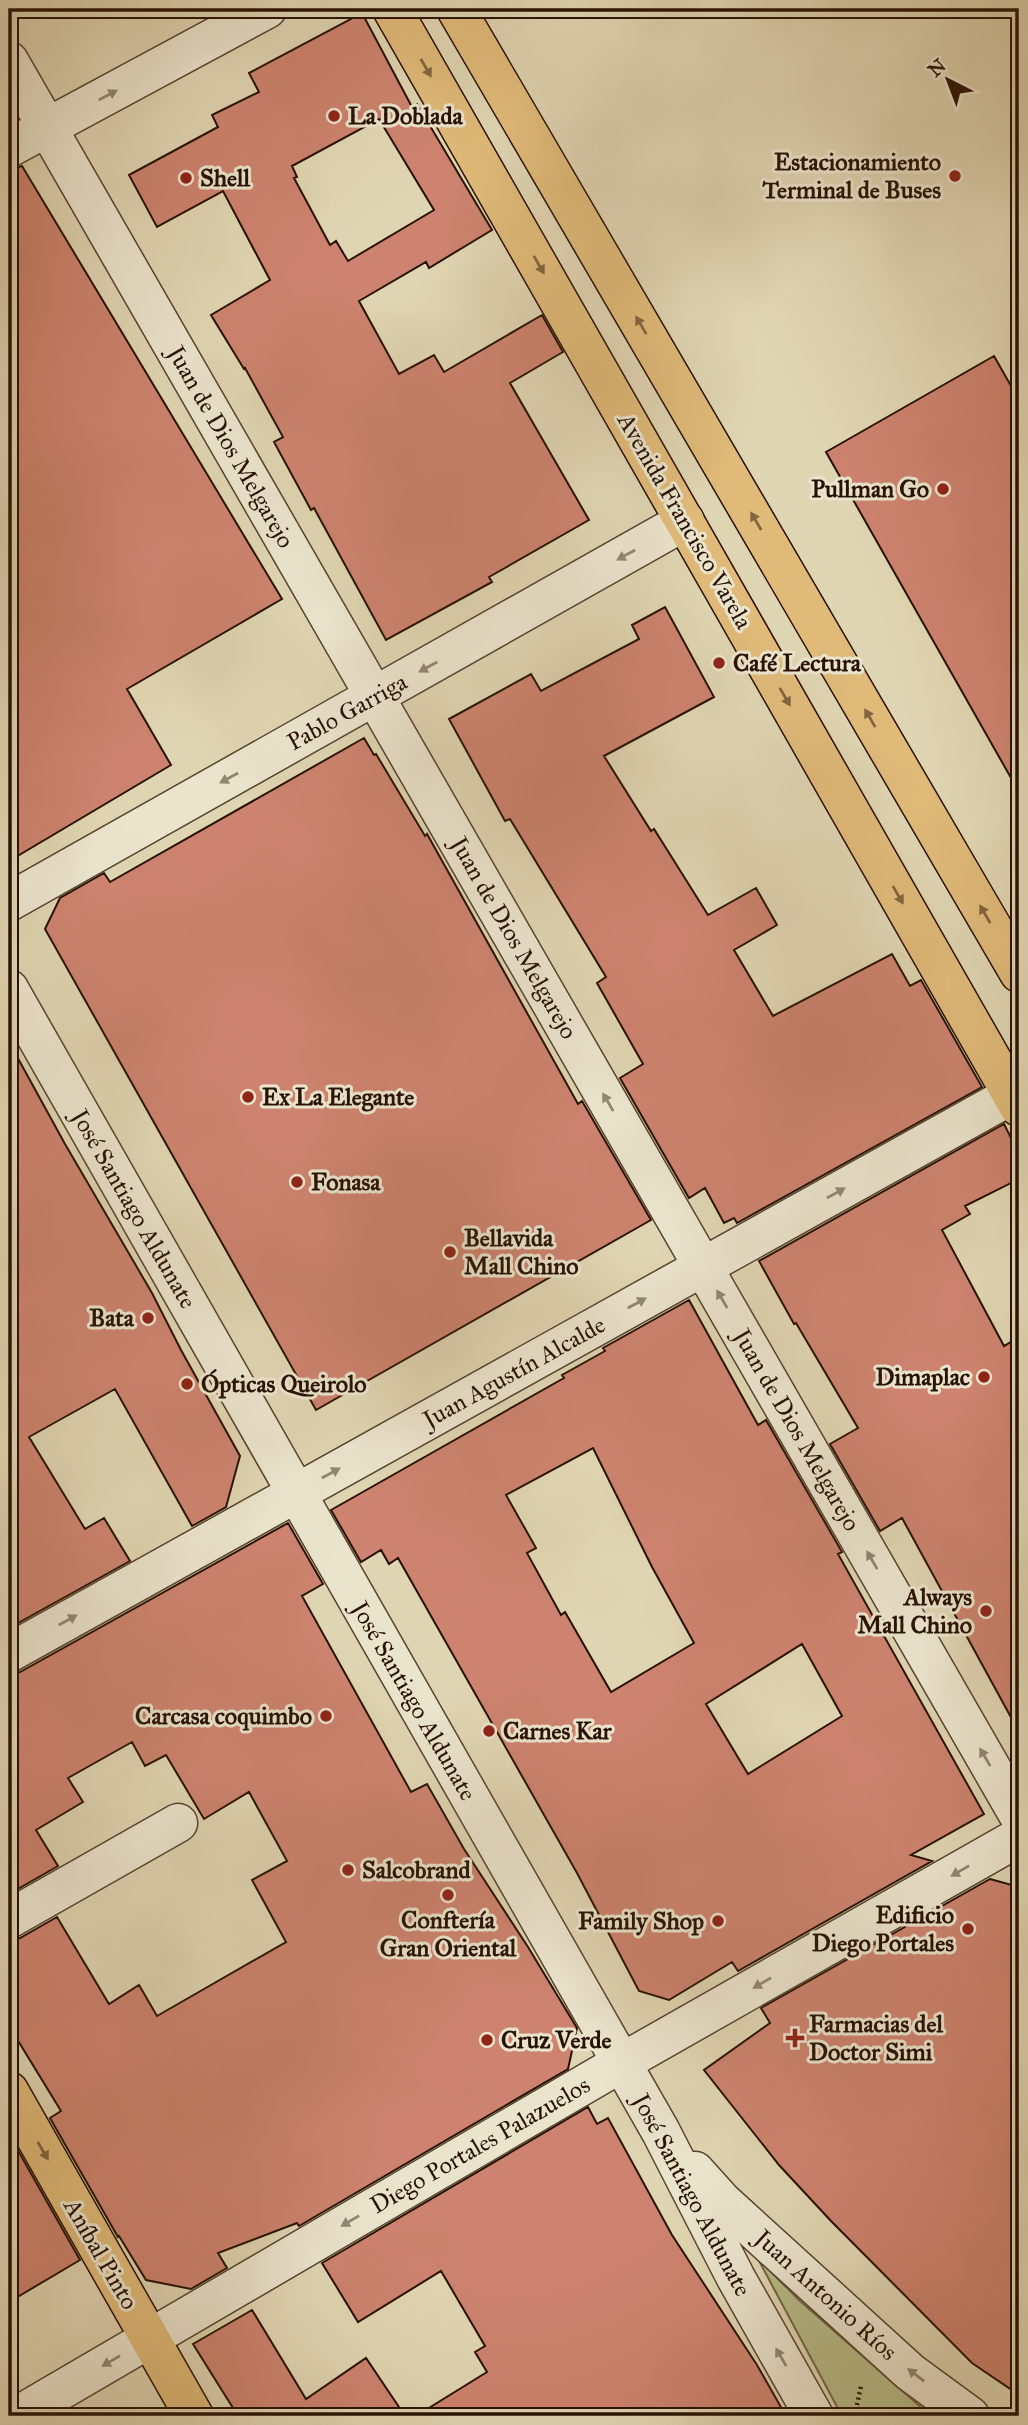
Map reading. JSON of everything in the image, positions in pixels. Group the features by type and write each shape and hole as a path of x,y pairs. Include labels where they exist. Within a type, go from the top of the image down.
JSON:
{"main road":[{"name":"Avenida Francisco Varela","path":"392,9 1017,1098"},
{"path":"456,9 1019,973"},
{"name":"Aníbal Pinto","path":"9,2091 194,2416"}],"street":[{"path":"9,148 267,9"},
{"name":"Juan de Dios Melgarejo","path":"9,61 1019,1816"},
{"name":"Pablo Garriga","path":"9,902 685,522"},
{"name":"José Santiago Aldunate","path":"9,989 661,2132 736,2278 814,2416"},
{"name":"Juan Agustín Alcalde","path":"9,1653 703,1267 1017,1098"},
{"path":"9,1919 178,1823"},
{"name":"Diego Portales Palazuelos","path":"35,2412 150,2338 621,2063 1019,1837"},
{"name":"Juan Antonio Ríos","path":"661,2132 722,2201 911,2372 970,2416"}],"green space":[{"path":"758,2259 800,2301 931,2416 842,2416"}],"building":[{"path":"362,13 412,107 417,104 492,230 429,268 426,262 359,301 399,374 434,355 444,372 542,315 563,352 510,383 589,520 489,577 492,582 386,640 314,508 311,510 274,442 283,437 245,368 211,315 270,280 223,191 157,227 129,175 218,127 212,115 259,92 249,73","holes":["379,119 434,210 348,261 336,241 330,245 294,178 297,177 292,166"]},
{"path":"22,166 282,599 127,689 171,765 9,861 9,170"},
{"path":"994,356 1019,400 1019,792 826,452"},
{"path":"665,607 714,697 604,756 708,915 756,888 777,925 734,950 773,1016 892,954 910,986 921,980 982,1087 737,1223 734,1218 724,1223 705,1188 689,1198 620,1078 643,1064 597,983 606,977 510,819 505,821 449,719 531,674 541,691 639,639 632,625"},
{"path":"364,738 425,836 427,834 578,1104 582,1101 651,1220 316,1410 45,929 60,898 104,873 110,882"},
{"path":"9,1042 152,1293 240,1456 226,1507 192,1526 115,1389 29,1437 85,1529 104,1518 130,1561 9,1628"},
{"path":"1004,1124 1019,1154 1019,1179 965,1206 970,1214 942,1230 1004,1346 1019,1337 1019,1732 902,1518 880,1531 830,1444 858,1428 759,1261"},
{"path":"689,1300 758,1425 766,1420 842,1552 838,1554 984,1814 911,1855 932,1861 738,1971 732,1962 669,2000 639,1991 577,1873 398,1558 389,1564 381,1550 361,1562 331,1510 564,1378 562,1375 605,1351 603,1348","holes":["593,1448 652,1567 694,1643 611,1692 565,1612 561,1615 527,1553 536,1548 506,1495","802,1644 842,1716 748,1774 706,1704"]},
{"path":"288,1523 323,1584 302,1596 411,1792 427,1784 464,1849 577,2028 568,2069 299,2226 297,2223 218,2253 227,2268 191,2289 146,2280 118,2237 50,2118 61,2111 9,2026 9,1941 20,1938 57,1917 109,2004 139,1985 157,2016 286,1942 252,1880 287,1861 249,1792 204,1819 166,1755 145,1766 132,1742 68,1778 83,1802 36,1830 58,1866 9,1894 9,1675 20,1672"},
{"path":"990,1879 1019,1887 1019,2395 972,2363 831,2221 779,2165 704,2070 770,2023 761,2008"},
{"path":"588,2107 597,2124 608,2118 672,2235 757,2365 786,2416 416,2416 487,2372 475,2352 485,2346 441,2271 358,2322 322,2263"},
{"path":"12,2140 80,2260 9,2302 9,2142"},
{"path":"252,2310 306,2399 366,2358 405,2416 238,2416 193,2344"}],"place":[{"name":"La Doblada","path":"334,116"},
{"name":"Estacionamiento Terminal de Buses","path":"955,176"},
{"name":"Shell","path":"186,178"},
{"name":"Pullman Go","path":"943,489"},
{"name":"Café Lectura","path":"719,663"},
{"name":"Ex La Elegante","path":"248,1097"},
{"name":"Fonasa","path":"297,1182"},
{"name":"Bellavida Mall Chino","path":"450,1252"},
{"name":"Bata","path":"148,1318"},
{"name":"Dimaplac","path":"984,1377"},
{"name":"Ópticas Queirolo","path":"187,1384"},
{"name":"Always Mall Chino","path":"986,1611"},
{"name":"Carcasa coquimbo","path":"326,1716"},
{"name":"Carnes Kar","path":"489,1731"},
{"name":"Salcobrand","path":"348,1870"},
{"name":"Conftería Gran Oriental","path":"448,1895"},
{"name":"Family Shop","path":"718,1921"},
{"name":"Edificio Diego Portales","path":"968,1929"},
{"name":"Farmacias del Doctor Simi","path":"795,2038"},
{"name":"Cruz Verde","path":"487,2040"}]}
